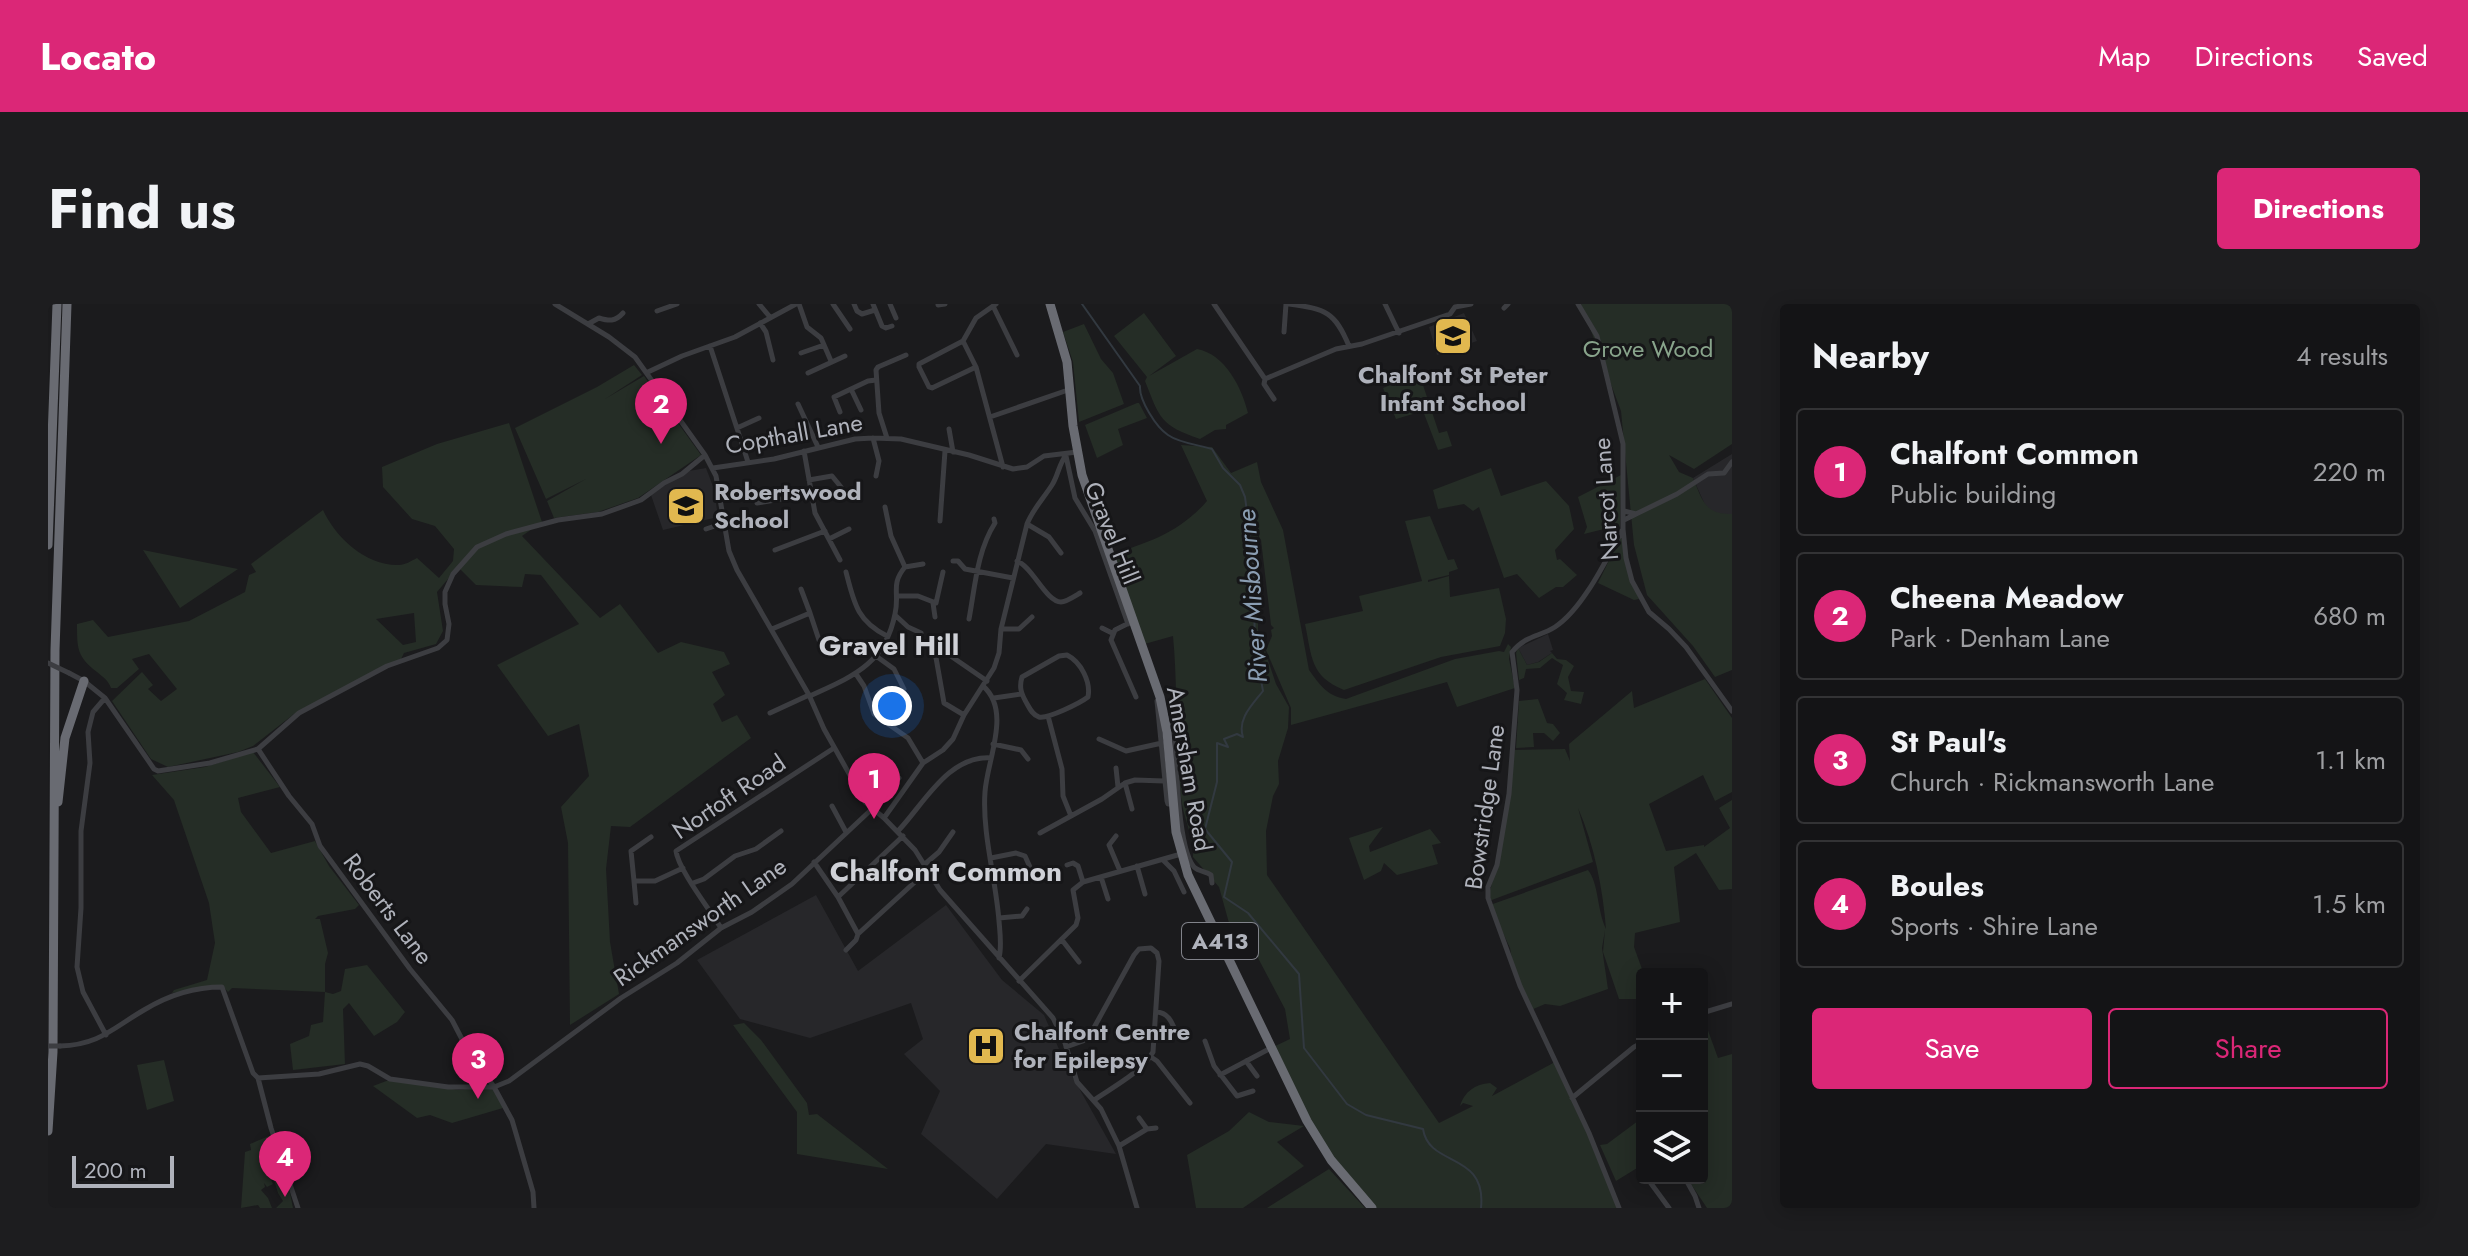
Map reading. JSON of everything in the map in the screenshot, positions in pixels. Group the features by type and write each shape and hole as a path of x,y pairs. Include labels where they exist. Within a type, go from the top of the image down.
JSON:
{"highway":[{"path":"48,545 57,304"},
{"path":"48,1131 53,1052 56,604 67,304"},
{"name":"Amersham Road","path":"1050,304 1067,362 1072,454 1160,697 1172,804 1188,875 1307,1121 1331,1160 1372,1208"},
{"path":"53,840 57,828 65,738 84,681"}],"street":[{"path":"555,304 635,357 705,455 721,493 729,551 737,570 810,696 834,748 865,802 900,834 940,890 1053,1018 1077,1082 1094,1100 1119,1146 1137,1208"},
{"path":"657,311 677,304"},
{"path":"759,304 770,317"},
{"path":"648,373 735,337 798,304 807,327 821,338 831,361"},
{"path":"833,304 850,329"},
{"path":"854,304 862,314 874,307 882,326 892,326"},
{"path":"890,304 896,318"},
{"path":"938,305 945,304"},
{"path":"1214,304 1265,379 1264,384 1274,399"},
{"path":"1284,332 1288,304 1320,307 1340,324 1349,346"},
{"path":"1385,304 1399,333"},
{"path":"1265,379 1336,349 1399,333 1450,314 1455,305 1471,304"},
{"name":"Narcot Lane","path":"1578,304 1597,336 1623,444 1623,529 1632,581 1649,612 1686,647 1732,711"},
{"path":"976,367 932,388 919,364 963,341 976,318 995,305 1017,355"},
{"path":"588,324 595,319 616,320 623,313"},
{"path":"760,323 766,332 773,360"},
{"path":"963,341 976,367 1003,468 1027,467 1044,456 1072,454"},
{"path":"801,353 824,345"},
{"path":"710,346 748,462"},
{"path":"887,438 879,413 878,367 906,355"},
{"path":"808,373 845,356"},
{"path":"840,412 833,396 876,380"},
{"path":"851,389 861,410"},
{"path":"990,417 1069,389"},
{"path":"798,404 818,447"},
{"path":"737,428 759,418"},
{"path":"949,429 953,452"},
{"path":"873,438 879,461 876,476"},
{"name":"Copthall Lane","path":"713,468 855,439 887,438 969,455 1003,468"},
{"path":"804,451 815,513 840,560"},
{"path":"940,521 945,451"},
{"path":"884,818 923,763 953,739 985,683 999,653 1001,629 1032,510 1041,504 1054,482 1061,461 1072,454"},
{"path":"48,663 84,681 105,698 158,771 210,763 258,749 299,713 387,666 438,648 447,640 449,624 445,592 453,574 477,547 506,534 558,520 602,514 641,500 705,455"},
{"path":"1624,520 1677,494 1708,474 1724,473 1732,462"},
{"path":"809,480 832,476 841,487"},
{"path":"757,503 812,494"},
{"path":"885,507 891,536 905,567"},
{"path":"1624,511 1636,514"},
{"path":"969,619 987,535 995,523 994,519"},
{"path":"706,529 724,523"},
{"path":"1027,524 1049,537 1061,553"},
{"path":"829,539 849,529"},
{"name":"Bowstridge Lane","path":"1619,1208 1520,986 1490,906 1488,887 1497,865 1509,794 1517,690 1512,652 1520,642 1556,626 1579,602 1596,580 1623,529"},
{"path":"775,550 825,531"},
{"path":"953,561 958,561 965,569 1013,578"},
{"path":"1017,561 1024,563 1032,577 1056,601 1080,593"},
{"path":"770,713 856,674 876,656 895,615 897,576 905,567 923,564"},
{"path":"846,572 860,615 873,629 887,636"},
{"path":"933,603 938,601 943,572"},
{"path":"801,589 822,642"},
{"path":"897,596 918,596 933,603"},
{"path":"933,603 935,617"},
{"path":"772,629 810,613"},
{"path":"895,615 908,627 921,633"},
{"path":"1001,629 1019,629 1032,617"},
{"path":"1112,633 1131,623"},
{"path":"1102,628 1112,633"},
{"path":"1112,633 1113,649 1136,697"},
{"path":"964,715 944,703 935,652 942,650 985,683 994,698 997,722 985,793 999,918 999,958"},
{"path":"1067,655 1075,659 1088,684 1088,697 1048,716 1039,717 1032,712 1019,686 1022,677 1059,656 1067,655"},
{"path":"876,656 894,669 904,689"},
{"path":"856,674 874,714 908,738 923,763"},
{"path":"994,698 1021,694"},
{"path":"1160,697 1157,701 1164,781 1168,804 1172,804"},
{"path":"105,698 93,712 88,732 90,763 81,831 77,967 83,992 106,1035"},
{"path":"1048,716 1062,769 1063,796 1071,816"},
{"path":"1165,723 1174,723 1175,727 1178,800 1190,859 1197,869 1211,875 1212,883"},
{"path":"1099,739 1126,751 1162,743"},
{"path":"993,744 1021,750 1028,759"},
{"name":"Nortoft Road","path":"721,928 683,868 676,851 834,748"},
{"name":"Roberts Lane","path":"258,749 312,824 320,846 410,969 452,1020 494,1087 512,1120 533,1192 534,1208"},
{"path":"838,897 900,834 929,794 962,762 976,757 991,758"},
{"path":"1116,768 1118,787"},
{"path":"879,799 897,780 904,791"},
{"path":"1040,833 1125,783 1135,780 1164,781"},
{"path":"1125,783 1132,809"},
{"path":"832,806 846,832"},
{"name":"Rickmansworth Lane","path":"258,1078 319,1074 360,1064 390,1079 458,1088 494,1087 509,1081 621,998 677,963 721,928 792,884 873,808"},
{"path":"693,884 735,856 756,849 781,831"},
{"path":"846,950 858,934 926,867 953,832"},
{"path":"1116,836 1109,845 1120,871"},
{"path":"636,903 631,851 651,837"},
{"path":"991,858 1016,853 1025,856 1034,876"},
{"path":"1019,981 1076,925 1078,918 1073,890 1083,882 1181,854"},
{"path":"1163,859 1174,871 1184,892"},
{"path":"814,862 858,934"},
{"path":"1067,865 1073,863 1078,866 1083,882"},
{"path":"1137,866 1145,894"},
{"path":"634,881 655,881 683,868"},
{"path":"1101,877 1108,899"},
{"path":"999,918 1022,916 1027,909"},
{"path":"1062,940 1079,962"},
{"path":"1066,1047 1083,1041 1091,1033 1119,979 1139,949 1151,948 1157,953 1159,961 1151,1057 1094,1100"},
{"path":"48,1046 77,1046 106,1035 170,996 222,987 253,1073 258,1078 298,1208"},
{"path":"1708,1011 1732,1004"},
{"path":"1156,1012 1168,1016 1178,1037"},
{"path":"1205,1041 1220,1075 1237,1096 1253,1091"},
{"path":"1572,1098 1636,1046"},
{"path":"1220,1075 1271,1048"},
{"path":"1151,1057 1190,1103"},
{"path":"1246,1061 1257,1076"},
{"path":"1139,1118 1147,1129"},
{"path":"1119,1146 1147,1129 1156,1128"},
{"path":"1651,1184 1669,1208"},
{"path":"1688,1184 1699,1208"}],"shaded area":[{"name":"Chalfont St Peter Infant School","path":"1464,313 1477,341 1437,355 1429,327"},
{"path":"1732,454 1732,535 1706,507 1693,478"},
{"name":"Robertswood School","path":"706,468 714,489 718,517 663,530 652,493 689,471"},
{"path":"1548,634 1552,653 1527,665 1518,648"},
{"name":"Chalfont Centre for Epilepsy","path":"816,895 858,971 946,905 1002,980 1044,1015 1066,1065 1116,1154 1046,1144 997,1199 921,1134 940,1091 904,1054 923,1039 911,1003 810,1038 740,1019 697,960"}],"green space":[{"name":"Grove Wood","path":"1581,304 1732,304 1732,444 1694,469 1669,455 1679,472 1693,478 1710,509 1732,514 1732,670 1715,677 1693,646 1647,595 1634,545 1621,411"},
{"path":"1144,313 1176,356 1149,376 1197,349 1207,352 1231,374 1248,413 1226,425 1226,429 1215,430 1200,439 1169,425 1154,404 1145,381 1147,377 1114,336"},
{"path":"1084,324 1101,359 1113,373 1124,404 1079,422 1073,362 1063,332"},
{"path":"634,365 642,375 605,399 644,376 701,455 638,498 598,512 554,518 547,501 586,479 546,499 515,428"},
{"path":"1419,373 1439,433 1447,431 1452,446 1438,450 1423,411 1396,419 1383,388"},
{"path":"1137,403 1147,418 1118,429 1123,445 1097,458 1085,425"},
{"path":"509,423 542,522 522,536 600,618 620,604 658,653 681,642 724,652 730,664 712,672 725,695 713,704 722,722 737,715 751,738 630,827 611,826 606,869 610,942 619,994 570,1025 568,843 561,807 589,776 579,724 548,736 497,665 579,624 541,575 525,574 522,587 476,585 458,567 437,592 443,631 436,644 404,653 401,659 294,714 253,746 168,767 151,759 112,701 142,672 153,685 148,689 161,701 177,689 149,654 132,659 139,669 117,688 111,688 106,679 85,662 78,646 77,624 93,620 108,637 189,621 245,592 249,575 256,572 251,564 323,510 344,540 364,555 375,561 399,565 417,558 439,578 453,561 454,549 435,526 412,519 383,487 382,467 437,444","holes":["414,613 416,642 403,645 376,619"]},
{"path":"1181,445 1212,447 1231,473 1257,462 1261,482 1283,530 1309,670 1329,692 1346,699 1455,659 1504,652 1508,644 1511,647 1509,659 1515,688 1457,707 1447,682 1291,725 1291,708 1266,650 1274,628 1271,625 1258,535 1258,630 1276,684 1289,707 1288,728 1278,761 1279,784 1273,796 1266,831 1267,875 1439,1123 1473,1106 1463,1103 1460,1106 1467,1093 1475,1087 1490,1083 1497,1088 1492,1096 1555,1062 1589,1133 1617,1208 1372,1208 1331,1160 1271,1048 1290,1039 1285,1009 1258,958 1254,942 1229,923 1219,887 1193,857 1179,777 1173,636 1141,645 1110,555 1174,529 1207,501"},
{"path":"1491,468 1501,496 1546,481 1569,506 1574,529 1555,550 1557,560 1560,559 1577,575 1563,587 1556,587 1539,598 1517,574 1504,578 1479,507 1473,511 1464,504 1438,509 1433,490"},
{"path":"1621,475 1618,530 1608,528 1584,534 1587,527 1578,497"},
{"path":"1430,516 1448,560 1454,559 1458,569 1428,582 1449,576 1450,597 1499,588 1506,619 1500,646 1441,657 1344,690 1325,678 1314,664 1305,624 1363,611 1359,596 1422,581 1405,521"},
{"path":"1621,536 1639,599 1634,600 1598,583"},
{"path":"143,550 238,569 180,608"},
{"path":"1518,648 1527,665 1539,662 1552,653 1557,659 1566,660 1574,666 1568,677 1571,691 1584,692 1581,704 1564,700 1567,693 1557,684 1563,665 1552,658 1540,668 1526,669 1524,678 1519,680"},
{"path":"1705,679 1732,718 1732,792 1715,801 1703,775 1649,804 1666,851 1704,847 1730,828 1719,808 1732,800 1732,889 1719,890 1696,853 1674,867 1680,922 1635,933 1634,947 1642,968 1636,968 1636,999 1619,999 1603,952 1605,930 1602,948 1608,989 1560,1006 1545,1004 1531,1010 1514,969 1510,948 1490,905 1588,870 1606,929 1597,867 1578,808 1593,862 1489,901 1513,750 1565,749 1570,761 1569,744 1632,691 1634,708"},
{"path":"1538,699 1547,723 1553,724 1560,733 1553,741 1544,733 1533,733 1534,747 1516,748 1519,701"},
{"path":"253,752 280,787 238,798 241,812 271,853 315,841 329,866 359,905 355,909 315,919 320,919 328,953 325,992 232,988 228,992 222,985 172,993 207,980 215,943 209,903 174,800 152,775 205,767"},
{"path":"1383,827 1369,846 1370,852 1430,829 1441,843 1432,845 1438,864 1397,875 1384,863 1381,871 1364,880 1349,838"},
{"path":"367,965 405,1012 397,1022 374,1036 349,1003 343,1009 345,1064 293,1070 290,1044 309,1036 311,1025 323,1022 325,992 333,994 341,991 345,969"},
{"path":"744,1023 761,1040 807,1103 809,1115 817,1114 888,1169 797,1154 797,1112 733,1025"},
{"path":"1708,1030 1718,1058 1732,1054 1732,1208 1707,1208 1691,1184 1708,1184"},
{"path":"164,1060 174,1101 147,1110 137,1065"},
{"path":"389,1080 459,1090 494,1087 503,1108 452,1123 430,1115 417,1118 373,1086"},
{"path":"1249,1112 1269,1122 1304,1126 1277,1142 1304,1166 1243,1208 1196,1208 1187,1155 1229,1131"},
{"path":"1636,1122 1636,1169 1616,1181 1600,1145 1607,1144"},
{"path":"269,1136 273,1145 271,1148 274,1148 284,1169 293,1208 276,1208 283,1201 274,1180 271,1180 273,1184 267,1187 264,1183 265,1187 261,1190 272,1208 260,1208 258,1205 241,1208 245,1152 251,1150 250,1144"},
{"path":"1329,1169 1365,1208 1267,1208"}],"waterway":[{"name":"River Misbourne","path":"1082,304 1140,386 1145,406 1158,426 1178,440 1212,449 1223,468 1240,485 1245,497 1253,558 1255,647 1263,691 1244,718 1243,737 1237,734 1224,739 1228,747 1217,743 1217,782 1205,829 1232,862 1224,897 1248,913 1299,974 1304,1048 1347,1104 1366,1115 1423,1129 1427,1141 1435,1150 1467,1168 1475,1177 1480,1190 1481,1208"}],"place":[{"name":"Chalfont St Peter Infant School","path":"1453,336"},
{"name":"Cheena Meadow","path":"661,444"},
{"name":"Robertswood School","path":"686,506"},
{"name":"Chalfont Common","path":"874,819"},
{"name":"Chalfont Centre for Epilepsy","path":"986,1046"},
{"name":"St Paul's","path":"478,1099"},
{"name":"Boules","path":"285,1197"}],"district":[{"name":"Gravel Hill","path":"889,645"},
{"name":"Chalfont Common","path":"946,871"}]}
